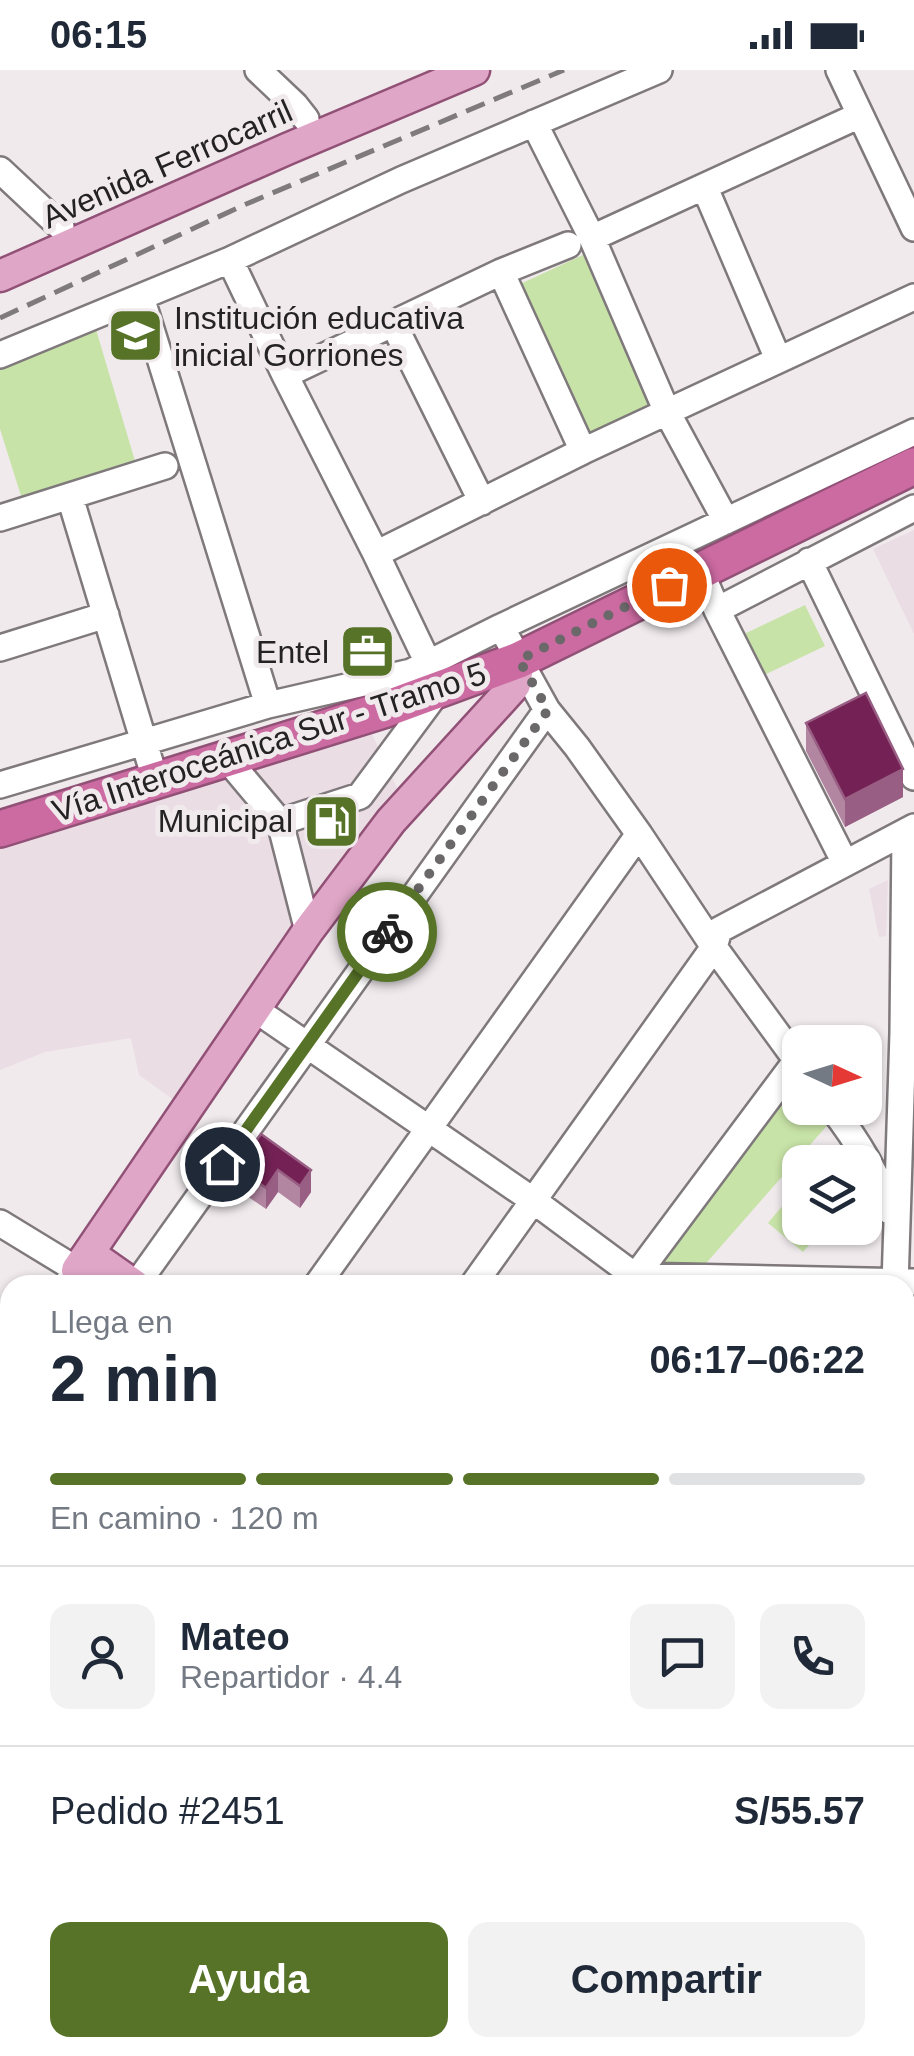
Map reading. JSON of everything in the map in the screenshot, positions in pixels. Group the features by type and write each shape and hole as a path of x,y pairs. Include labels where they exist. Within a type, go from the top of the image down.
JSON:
{"highway":[{"name":"Vía Interoceánica Sur - Tramo 5","path":"0,829 383,710 434,676 519,660 914,466"}],"main road":[{"name":"Avenida Ferrocarril","path":"0,254 422,70"},
{"name":"Avenida Ferrocarril","path":"0,276 474,70"},
{"path":"81,1274 308,931 392,821 515,685 519,660"}],"street":[{"path":"258,70 306,119"},
{"path":"0,355 230,260 401,180 659,70"},
{"path":"839,70 914,228"},
{"path":"285,376 501,272 580,242 860,116"},
{"path":"534,124 580,242 726,521"},
{"path":"0,170 61,228"},
{"path":"704,188 778,359"},
{"path":"230,260 434,676"},
{"path":"501,272 584,451"},
{"path":"141,297 268,705"},
{"path":"376,554 584,451 914,297"},
{"path":"393,323 482,502"},
{"path":"280,822 360,796 434,676 501,627 914,432"},
{"path":"0,518 165,466"},
{"path":"70,497 156,782"},
{"path":"717,610 914,508"},
{"path":"809,561 914,777"},
{"path":"700,570 845,863"},
{"path":"0,648 106,615"},
{"path":"501,627 548,710 782,1040"},
{"path":"0,786 268,705 411,672 434,676"},
{"path":"142,1275 548,710"},
{"path":"228,759 280,822 308,931"},
{"path":"360,796 392,821"},
{"path":"481,1275 714,947 720,930 910,829 908,1033 896,1224 900,1275"},
{"path":"324,1275 639,834"},
{"path":"256,1010 534,1201 626,1275"},
{"path":"636,1275 782,1083"},
{"path":"844,1125 868,1160 896,1224"},
{"path":"0,1223 81,1274"}],"path":[{"path":"212,140 272,116"}],"shaded area":[{"path":"914,530 914,634 873,549"},
{"path":"372,734 399,792 178,1103 139,1075 131,1038 45,1052 0,1070 0,840"},
{"path":"888,880 886,936 879,937 869,889"}],"green space":[{"path":"583,255 653,407 589,437 518,285"},
{"path":"95,326 135,461 22,499 0,429 0,365"},
{"path":"805,605 825,646 762,676 742,635"},
{"path":"782,1099 782,1125 827,1125 810,1145 782,1145 782,1177 701,1269 660,1270 656,1261"},
{"path":"782,1206 782,1235 768,1223"}],"building":[{"path":"866,693 903,769 845,799 806,723"},
{"path":"342,812 349,830 332,836 326,817"},
{"path":"261,1134 311,1170 300,1186 278,1170 266,1188 247,1174 262,1153 252,1146"}],"railway":[{"path":"0,318 244,205 564,70"}],"way so far":[{"path":"387,932 548,710 519,660 669,585"}],"place":[{"name":"Institución educativa inicial Gorriones","path":"135,336"},
{"name":"Entel","path":"368,652"},
{"name":"Municipal","path":"332,821"}],"route":[{"path":"222,1164 387,932"}]}
